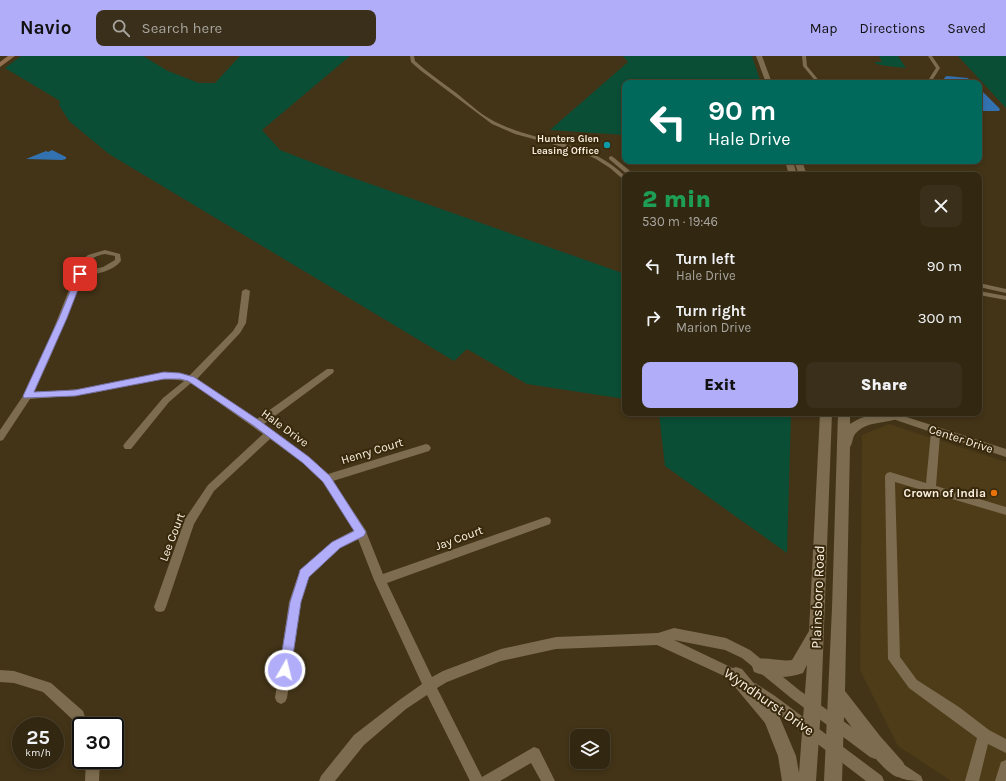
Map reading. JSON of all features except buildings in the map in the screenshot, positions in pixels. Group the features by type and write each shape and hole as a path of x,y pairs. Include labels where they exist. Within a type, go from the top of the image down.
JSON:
{"main road":[{"path":"0,65 12,56"}],"street":[{"path":"412,56 413,61 418,66 487,119 501,127 596,156 616,168 622,175"},
{"path":"418,56 420,61 440,77 505,124 603,153 623,166 629,172"},
{"path":"759,56 768,80"},
{"path":"804,56 805,66 817,80"},
{"path":"930,56 938,66 931,80"},
{"path":"0,437 28,396 63,318 84,262 92,256 108,252 118,255 118,261 111,266 80,274"},
{"path":"982,286 1006,291"},
{"path":"128,446 166,400 191,379 236,333 242,323 246,291"},
{"path":"982,294 1006,298"},
{"path":"257,424 330,371"},
{"name":"Hale Drive","path":"28,396 75,393 164,376 180,376 191,379 270,433 306,460 326,479 361,532 380,580 429,685"},
{"name":"Plainsboro Road","path":"807,781 817,632 826,416"},
{"name":"Plainsboro Road","path":"833,781 837,694 844,416"},
{"path":"844,452 848,433 858,425 885,416"},
{"name":"Center Drive","path":"892,416 1006,453"},
{"path":"931,488 930,473 936,430"},
{"name":"Lee Court","path":"160,607 189,522 211,488 270,433"},
{"name":"Henry Court","path":"326,479 426,448"},
{"path":"1006,511 890,476 894,659 913,684 984,735 1006,746"},
{"name":"Jay Court","path":"380,580 546,521"},
{"path":"281,698 295,602 304,574 336,545 361,532"},
{"path":"760,666 778,670 788,670 797,667 817,632"},
{"name":"Wyndhurst Drive","path":"326,781 359,740 429,685 443,677 501,655 556,643 658,639 674,634 726,644 746,654 835,725"},
{"name":"Wyndhurst Drive","path":"658,639 736,675 834,750"},
{"path":"736,675 771,717 787,756 791,781"},
{"path":"0,676 14,677 47,687 78,717"},
{"path":"429,685 477,781"},
{"path":"837,694 874,742 897,768"},
{"path":"835,725 916,781"},
{"path":"972,781 984,735"},
{"path":"834,750 877,781"},
{"path":"488,781 534,754 548,781"},
{"path":"1002,781 1006,767"},
{"path":"92,781 93,769"}],"shaded area":[{"path":"889,424 1006,462 1006,781 951,781 898,746 860,670 862,435"}],"green space":[{"path":"21,56 143,56 168,71 199,83 215,83 240,56 350,56 262,130 280,150 342,174 622,273 622,399 527,384 467,349 454,361 109,154 69,121 59,105 60,101 5,68"},
{"path":"623,56 752,56 760,80 622,80 622,135 550,130 628,62"},
{"path":"879,56 898,56 906,68 876,64 875,62 882,62"},
{"path":"958,56 1006,56 1006,108 982,82 982,80 980,80"},
{"path":"659,416 791,416 787,553 665,466"}],"water":[{"path":"945,77 968,78 970,80 944,80"},
{"path":"982,91 1000,109 999,111 982,111"},
{"path":"52,150 66,157 66,159 26,159 46,151 48,152"}],"place":[{"name":"Hunters Glen Leasing Office","path":"607,145"},
{"name":"Crown of India","path":"994,493"}],"route":[{"path":"80,274 63,318 28,396 75,393 123,384 144,378 172,375 191,379 257,424 306,460 326,479 361,532 336,545 304,574 295,602 285,670"}]}
